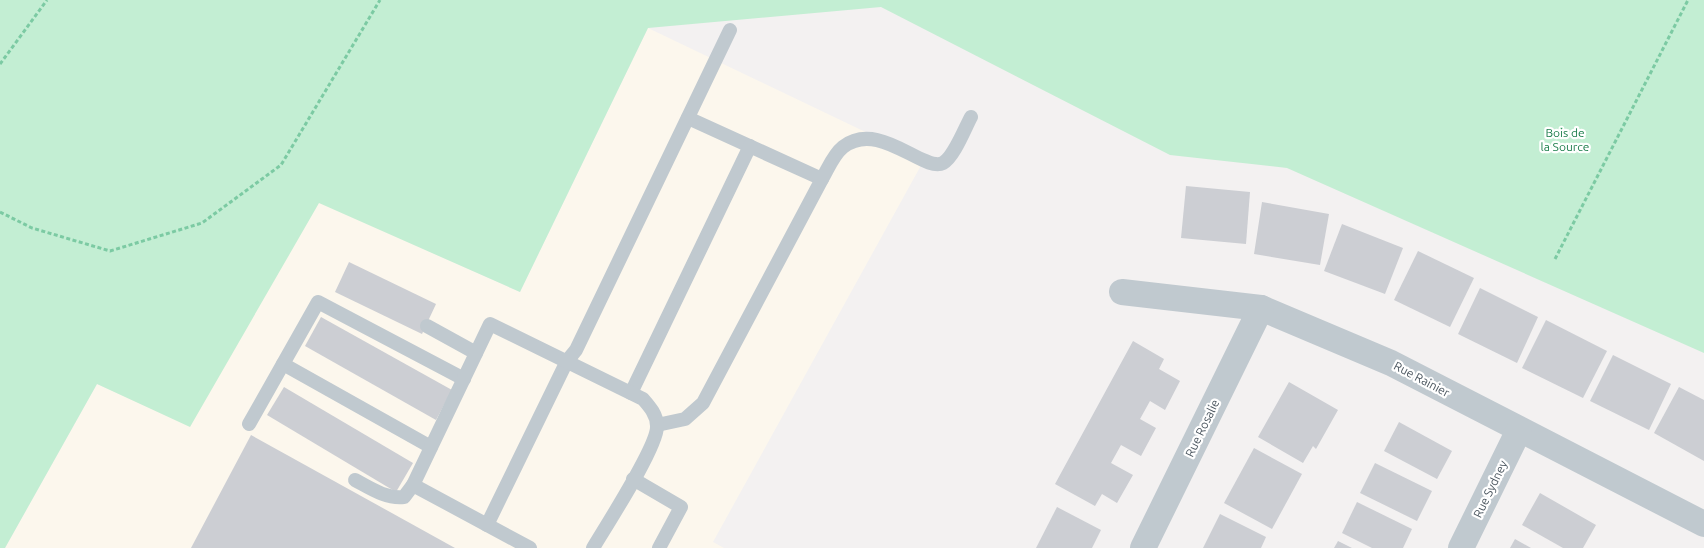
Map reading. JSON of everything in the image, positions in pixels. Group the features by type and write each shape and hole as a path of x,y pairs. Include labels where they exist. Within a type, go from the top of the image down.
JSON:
{"street":[{"name":"Rue Rainier","path":"1122,292 1261,308 1392,363 1704,524"},
{"name":"Rue Rosalie","path":"1143,548 1261,308"},
{"name":"Rue Sydney","path":"1461,548 1519,430"}],"lane":[{"path":"487,525 567,362 576,350 730,30"},
{"path":"657,426 685,419 703,403 822,179 842,147 862,140 877,140 894,145 936,165 943,163 949,158 971,117"},
{"path":"688,118 822,179"},
{"path":"631,393 750,146"},
{"path":"249,424 318,302 464,379"},
{"path":"355,480 388,496 397,498 404,496 413,485 490,324 643,399 655,415 657,426 652,445 593,548"},
{"path":"426,326 476,353"},
{"path":"284,364 431,447"},
{"path":"633,479 681,507 659,548"},
{"path":"413,485 530,548"}],"path":[{"path":"0,64 47,0"},
{"path":"0,212 32,228 110,251 202,223 281,165 380,0"},
{"path":"1555,259 1688,0"}],"shaded area":[{"path":"648,28 924,160 713,542 724,548 5,548 97,384 190,426 319,202 520,292"}],"green space":[{"name":"Bois de la Source","path":"0,0 1704,0 1704,353 1287,168 1170,155 881,7 648,28 520,292 319,203 190,427 97,384 5,548 0,548"}],"building":[{"path":"1186,186 1250,192 1246,244 1181,238"},
{"path":"1262,202 1329,214 1320,265 1254,254"},
{"path":"1342,224 1403,248 1385,294 1324,271"},
{"path":"1418,251 1474,278 1450,327 1394,300"},
{"path":"349,262 436,304 422,334 335,292"},
{"path":"1480,288 1538,317 1517,363 1458,334"},
{"path":"321,317 452,390 436,420 305,346"},
{"path":"1546,320 1607,351 1583,398 1522,368"},
{"path":"1133,341 1164,359 1159,369 1180,381 1165,410 1150,401 1140,419 1156,428 1141,456 1121,445 1111,463 1133,475 1117,503 1102,494 1095,506 1055,484"},
{"path":"1613,355 1671,384 1649,430 1590,401"},
{"path":"1289,382 1338,410 1316,449 1313,446 1303,463 1258,437"},
{"path":"284,387 413,463 396,492 267,415"},
{"path":"1679,387 1704,400 1704,461 1654,433"},
{"path":"1399,422 1452,451 1437,479 1384,451"},
{"path":"251,435 455,548 191,548"},
{"path":"1254,448 1302,474 1272,529 1224,503"},
{"path":"1375,463 1432,491 1417,521 1360,493"},
{"path":"1540,493 1596,525 1583,548 1563,548 1522,525"},
{"path":"1357,502 1412,529 1403,548 1372,548 1342,533"},
{"path":"1057,507 1101,530 1092,548 1036,548"},
{"path":"1220,514 1266,537 1261,548 1203,548"},
{"path":"1515,539 1531,548 1510,548"},
{"path":"1338,541 1352,548 1334,548"}]}
